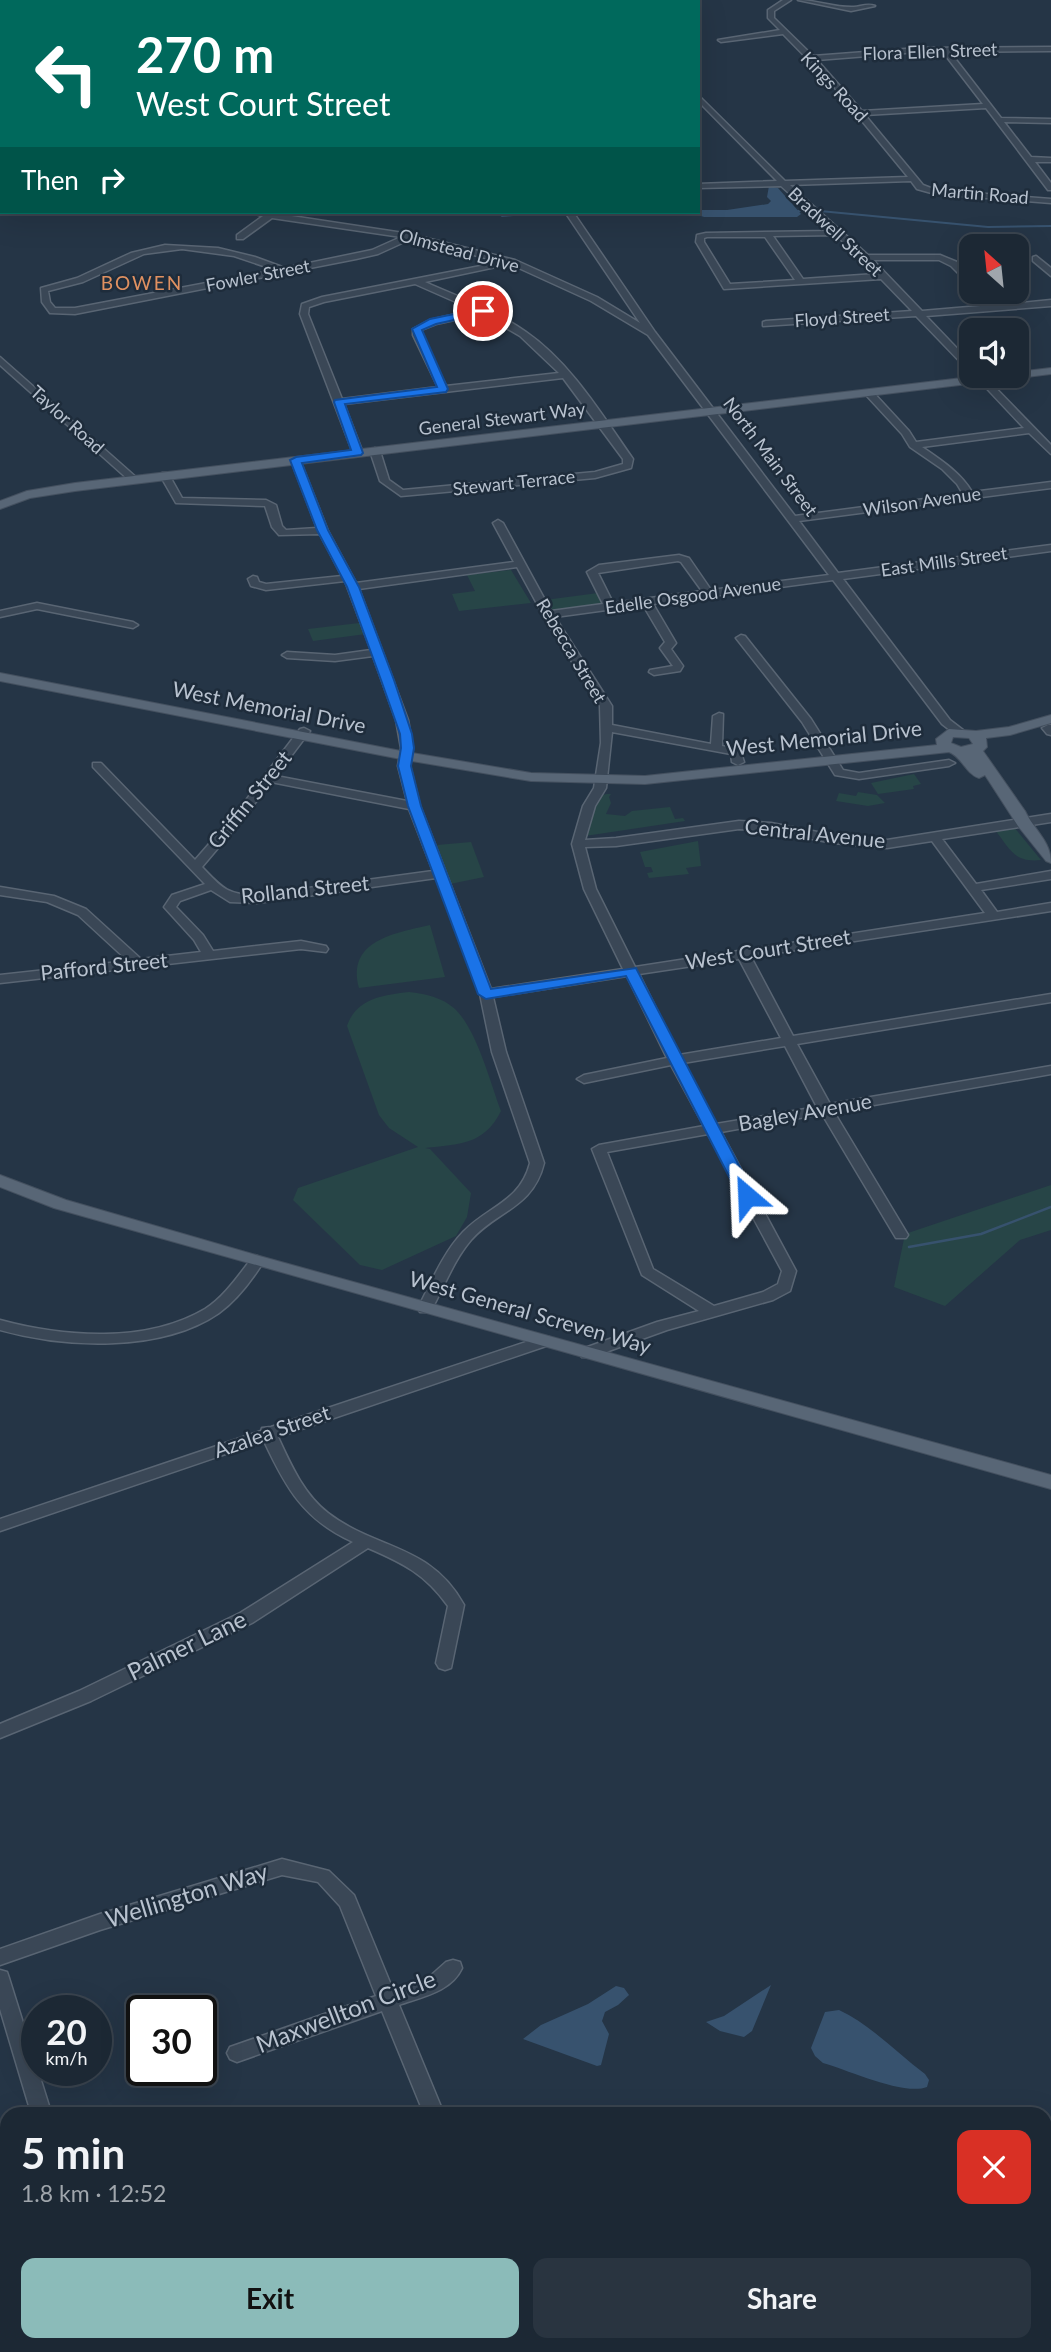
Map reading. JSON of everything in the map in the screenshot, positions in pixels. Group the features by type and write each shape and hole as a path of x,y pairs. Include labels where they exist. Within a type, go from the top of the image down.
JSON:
{"main road":[{"path":"1029,374 1051,371"},
{"name":"General Stewart Way","path":"0,505 48,491 165,475 959,381"},
{"name":"West Memorial Drive","path":"0,670 302,733"},
{"name":"West Memorial Drive","path":"0,677 407,752 515,775 601,781 645,780 830,757"},
{"name":"West Memorial Drive","path":"601,781 738,762 881,757 960,739 1050,726"},
{"name":"North Main Street","path":"960,739 1010,814 1023,823 1051,858"},
{"name":"West General Screven Way","path":"0,1181 60,1204 257,1261 1051,1482"}],"street":[{"name":"Kings Road","path":"788,0 770,12 771,18 833,80 914,179"},
{"path":"801,0 851,9 872,6"},
{"path":"721,40 784,32"},
{"path":"945,50 1051,188"},
{"name":"Flora Ellen Street","path":"809,58 945,50 1050,50"},
{"name":"Bradwell Street","path":"700,99 782,182 866,258 959,356"},
{"name":"Bradwell Street","path":"700,106 769,183"},
{"path":"860,113 988,106"},
{"path":"1000,120 1051,121"},
{"path":"1030,159 1051,160"},
{"path":"700,186 914,179"},
{"name":"Martin Road","path":"914,179 925,190 1051,201"},
{"path":"240,237 260,214"},
{"name":"Olmstead Drive","path":"267,214 410,236 512,262 594,299 653,334"},
{"name":"North Main Street","path":"570,214 653,334 960,739"},
{"path":"838,233 700,237 700,242 727,287 882,276"},
{"path":"767,234 800,282"},
{"name":"Fowler Street","path":"282,270 255,259 176,247 146,250 82,279 44,290 47,306 53,311 61,312 375,253 410,236"},
{"path":"866,258 940,257 959,269"},
{"path":"1036,259 1051,273"},
{"path":"358,453 304,314 305,306 322,300 512,262"},
{"path":"416,281 483,311 535,343 565,375 603,425"},
{"name":"Floyd Street","path":"766,324 1051,303"},
{"path":"996,304 999,307"},
{"path":"443,389 417,329 433,321 483,311"},
{"name":"Taylor Road","path":"0,360 134,480"},
{"path":"339,402 565,375"},
{"path":"991,388 1051,451"},
{"path":"869,393 900,426 913,445 945,467 961,482 969,495"},
{"name":"Stewart Terrace","path":"374,451 386,481 401,493 595,475 628,466 628,459 603,425"},
{"path":"913,445 1031,430"},
{"path":"296,460 323,530 351,582 402,720 407,752 406,778 414,806 486,994 499,1052 536,1156 536,1171 530,1187 464,1240 425,1308"},
{"path":"165,475 179,501 266,503 271,505 277,527 283,533 323,530"},
{"name":"Wilson Avenue","path":"793,519 1051,485"},
{"name":"Rebecca Street","path":"498,523 548,615 606,706 601,781"},
{"name":"East Mills Street","path":"836,576 1051,548"},
{"path":"610,607 592,572 599,568 679,558 687,562 708,593"},
{"path":"253,579 255,584 287,586 519,564"},
{"name":"Edelle Osgood Avenue","path":"548,615 836,576"},
{"path":"646,602 671,643 665,648 678,666 676,669 654,672"},
{"path":"0,614 37,606 133,625"},
{"path":"741,638 830,757 839,773 859,776 949,764"},
{"path":"287,655 335,658 376,653"},
{"path":"716,747 719,716"},
{"path":"606,727 736,752 738,762"},
{"name":"Griffin Street","path":"194,868 270,778 302,733"},
{"name":"Rolland Street","path":"97,765 194,868 228,897 242,899 441,874"},
{"path":"270,778 414,806"},
{"path":"587,1353 662,1326 768,1296 785,1287 789,1271 675,1060 590,889 578,844 589,806 601,781"},
{"name":"Central Avenue","path":"578,844 616,842 707,827 739,825 887,844 1051,818"},
{"path":"935,837 993,915"},
{"path":"974,888 1051,875"},
{"name":"Pafford Street","path":"209,956 199,938 170,907 176,898 212,886"},
{"path":"0,891 50,899 82,912 138,964"},
{"name":"West Court Street","path":"486,994 1051,907"},
{"name":"Pafford Street","path":"0,979 301,945 322,949"},
{"path":"743,954 826,1110 901,1235"},
{"path":"584,1079 675,1060 1051,998"},
{"name":"Bagley Avenue","path":"712,1312 647,1272 598,1149 1051,1070"},
{"path":"1,1327 85,1339 173,1327 198,1318 218,1306 257,1261"},
{"name":"Azalea Street","path":"0,1525 544,1340"},
{"path":"268,1432 286,1470 312,1508 334,1525 423,1568 439,1581 456,1605 445,1663"},
{"name":"Palmer Lane","path":"0,1731 85,1696 246,1618 365,1542"},
{"name":"Wellington Way","path":"0,1957 100,1922 282,1867 323,1876 347,1901 431,2107"},
{"name":"Maxwellton Circle","path":"237,2053 435,1984 453,1968"},
{"path":"0,1978 39,2106"}],"green space":[{"path":"511,570 531,603 459,611 452,594 475,591 467,575"},
{"path":"598,593 607,606 552,613 545,600"},
{"path":"359,623 366,634 313,641 308,629"},
{"path":"914,774 921,784 913,786 914,789 878,794 871,783"},
{"path":"858,792 877,795 885,803 868,806 836,801 839,793 856,796"},
{"path":"611,794 611,803 606,814 625,816 632,811 670,807 675,819 683,818 685,821 585,836 588,820 602,795"},
{"path":"1014,827 1041,860 1019,857 1009,849 995,830"},
{"path":"698,841 701,866 686,868 689,874 649,878 647,873 653,872 651,867 645,867 640,852"},
{"path":"471,842 484,877 450,884 437,845"},
{"path":"430,925 445,977 359,988 357,972 360,959 367,949 389,936"},
{"path":"409,992 439,999 463,1018 476,1043 501,1111 487,1131 479,1137 470,1141 425,1148 430,1149 471,1193 467,1217 456,1236 382,1270 360,1265 293,1200 298,1188 418,1147 389,1128 379,1115 347,1026 363,1004 380,997"},
{"path":"1051,1185 1051,1230 1020,1240 945,1306 894,1287 905,1234"}],"water":[{"path":"769,186 778,188 801,214 797,217 704,217 695,214 700,214 700,210 727,210 768,204 771,201 767,197"},
{"path":"771,1985 752,2031 744,2037 720,2031 706,2022 724,2016"},
{"path":"616,1986 624,1988 629,1995 605,2012 602,2021 609,2034 601,2065 597,2066 523,2039 541,2025 588,2004"},
{"path":"839,2010 873,2031 925,2074 929,2080 927,2087 905,2088 876,2081 823,2063 815,2056 811,2048 825,2012"}],"waterway":[{"path":"798,211 809,211"},
{"path":"820,211 988,227 1051,226"},
{"path":"502,216 524,214"},
{"path":"909,1247 981,1234 1051,1207"}],"district":[{"name":"BOWEN","path":"142,283"}],"route":[{"path":"483,311 433,321 417,329 417,335 443,389 339,402 358,453 296,460 323,530 353,587 387,680 406,734 404,766 414,806 486,994 631,971 747,1196"}]}
